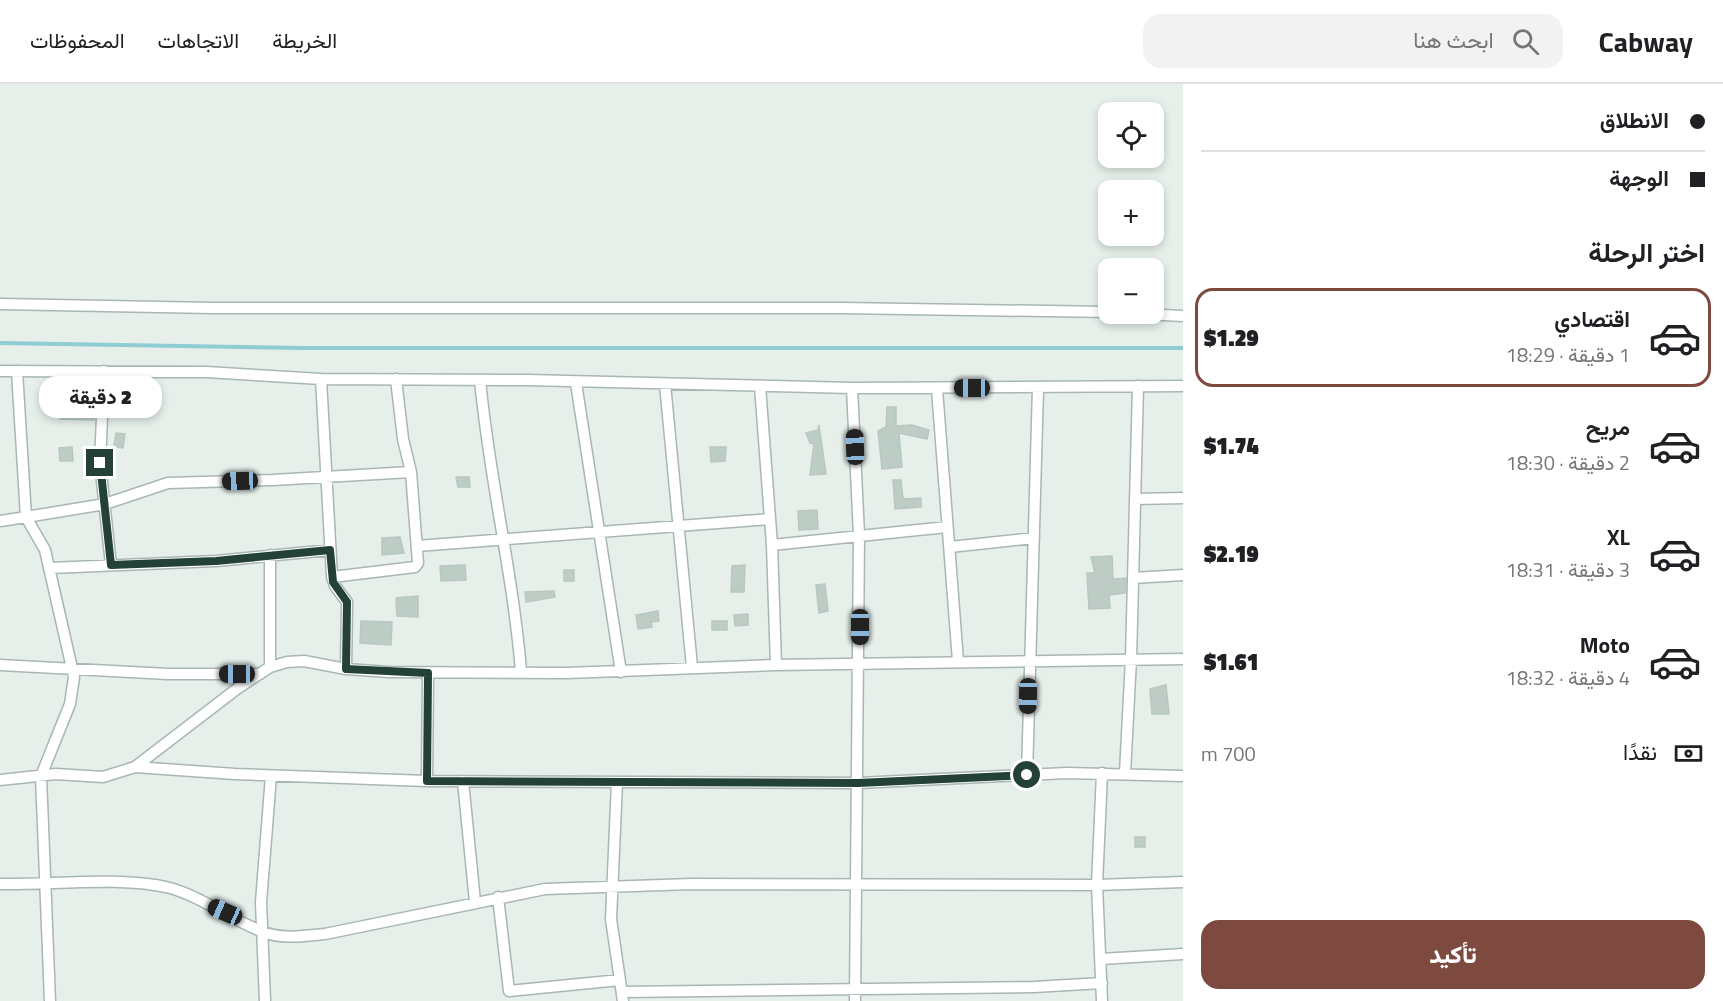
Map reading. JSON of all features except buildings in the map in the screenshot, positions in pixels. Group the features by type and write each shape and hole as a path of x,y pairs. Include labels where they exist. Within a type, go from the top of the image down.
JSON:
{"street":[{"path":"0,304 212,308 842,308 1098,312"},
{"path":"1164,315 1183,316"},
{"path":"0,371 206,372 321,379 852,388 1183,386"},
{"path":"17,371 26,517 40,541 50,568 74,687 70,704 41,776 50,1001"},
{"path":"104,371 100,459 111,565"},
{"path":"321,379 332,577 335,586 347,602 346,669"},
{"path":"332,577 415,567 418,563 411,471 403,439 396,379"},
{"path":"480,380 489,464 503,539 521,671"},
{"path":"576,383 621,672"},
{"path":"665,384 692,667"},
{"path":"760,386 772,545 776,665"},
{"path":"1125,773 1131,659 1138,386"},
{"path":"852,388 859,535 860,664 855,1001"},
{"path":"1027,775 1038,388"},
{"path":"937,389 958,661"},
{"path":"0,521 105,504 168,483 326,477 411,471"},
{"path":"1135,499 1183,498"},
{"path":"417,546 600,534 770,519"},
{"path":"772,545 947,527"},
{"path":"950,547 1034,538"},
{"path":"50,568 216,561 330,550"},
{"path":"270,555 270,667"},
{"path":"1132,578 1183,575"},
{"path":"0,780 64,774 102,777 135,767 270,667 287,662 304,661 346,669 428,673 621,672 776,665 1183,659"},
{"path":"0,665 168,674 260,674"},
{"path":"427,781 428,673"},
{"path":"135,767 271,776 427,781 858,783 1102,773 1183,776"},
{"path":"1102,773 1097,885 1102,1001"},
{"path":"265,1001 261,902 271,776"},
{"path":"463,781 475,902"},
{"path":"617,782 610,887 613,941 623,996 855,989 1034,987 1102,982"},
{"path":"0,884 128,884 172,889 262,932 297,937 325,934 545,889 857,884 1097,885 1183,882"},
{"path":"498,897 509,991 620,980"},
{"path":"1101,959 1183,954"}],"waterway":[{"path":"0,343 303,348 1183,348"}],"route":[{"path":"100,463 111,565 216,561 330,550 333,582 346,597 347,602 346,669 428,673 427,781 858,783 918,782 1027,775"}]}
